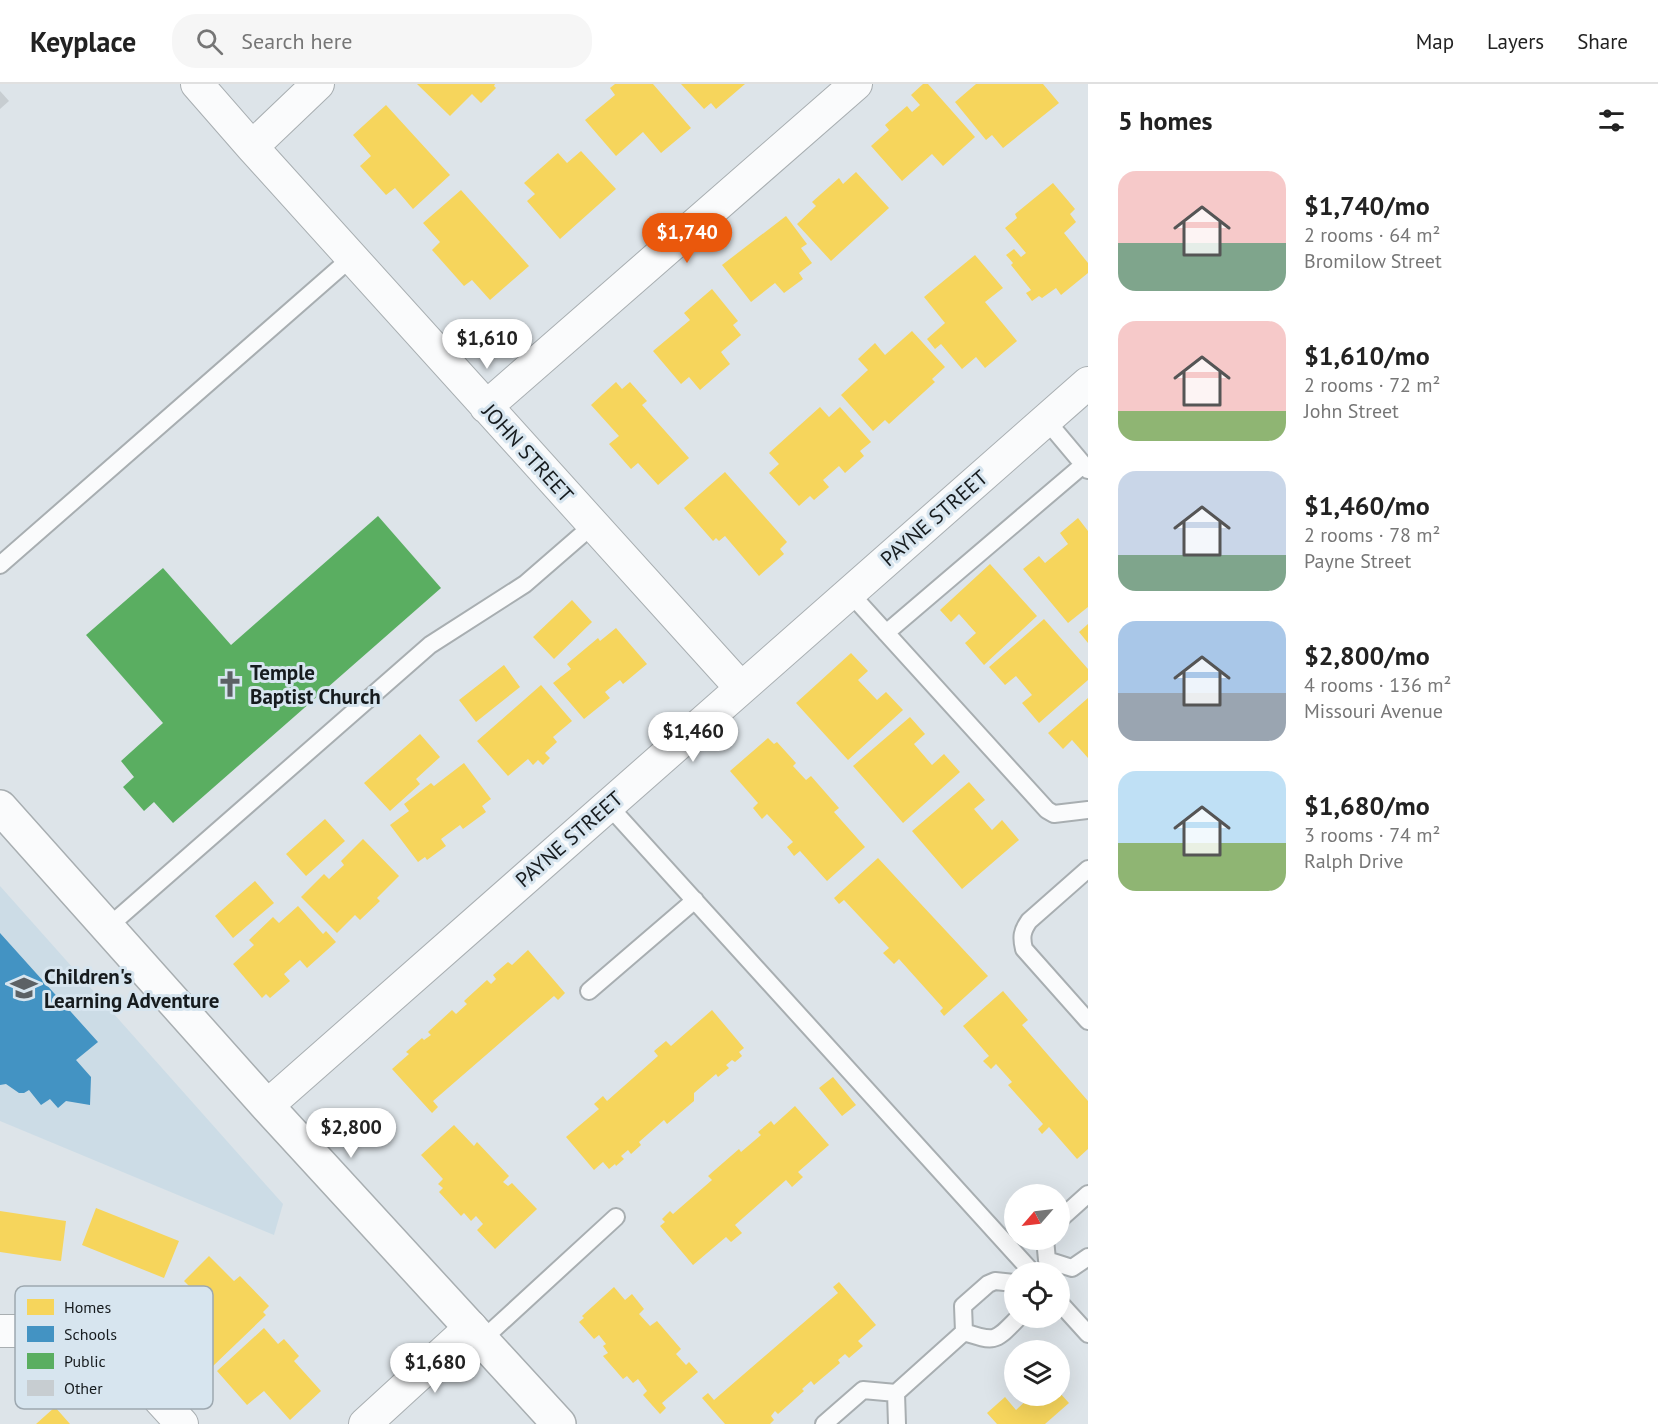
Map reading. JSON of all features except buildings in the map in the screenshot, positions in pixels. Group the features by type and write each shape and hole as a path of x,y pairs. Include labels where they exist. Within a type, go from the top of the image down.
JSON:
{"main road":[{"path":"0,807 267,1106 559,1424"}],"street":[{"name":"JOHN STREET","path":"197,84 351,258 741,688"},
{"path":"252,147 318,84"},
{"path":"486,407 855,84"},
{"name":"PAYNE STREET","path":"267,1106 1088,383"},
{"path":"364,1424 477,1333"},
{"path":"168,1409 182,1424"}],"lane":[{"path":"0,565 351,258"},
{"path":"886,633 1086,467 1046,420"},
{"path":"108,927 430,645 525,584 593,525"},
{"path":"849,592 1047,810 1054,814 1088,810"},
{"path":"608,805 1024,1262"},
{"path":"1088,869 1029,921 1023,930 1022,939 1024,949 1088,1021"},
{"path":"589,991 695,900"},
{"path":"1070,1210 1088,1194"},
{"path":"477,1333 616,1217"},
{"path":"1046,1250 1047,1260"},
{"path":"1047,1260 1072,1268 1088,1257"},
{"path":"964,1332 963,1306 988,1284 995,1281 1004,1282"},
{"path":"1070,1314 1088,1334"},
{"path":"964,1332 989,1340 997,1338 1007,1328"},
{"path":"824,1424 863,1390 896,1393 964,1332"},
{"path":"896,1393 897,1424"}],"shaded area":[{"path":"0,886 283,1204 274,1235 0,1121"}],"place":[{"name":"Temple Baptist Church","path":"230,684"},
{"name":"Children's Learning Adventure","path":"24,988"}]}
